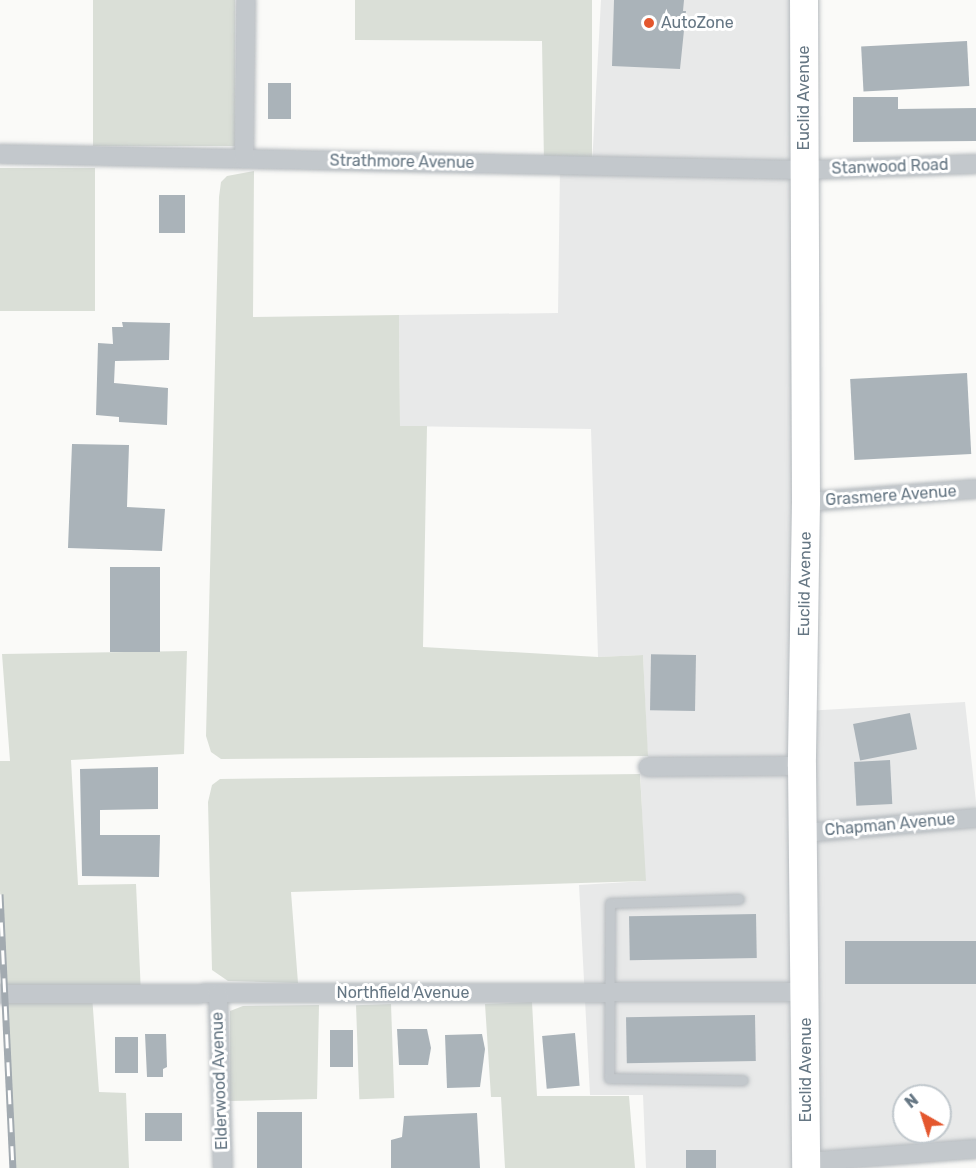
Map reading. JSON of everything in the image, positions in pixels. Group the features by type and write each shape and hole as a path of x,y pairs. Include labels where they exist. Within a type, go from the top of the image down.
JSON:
{"main road":[{"name":"Euclid Avenue","path":"804,0 806,502 802,766 807,992 806,1165"}],"street":[{"path":"244,159 246,0"},
{"name":"Strathmore Avenue","path":"0,154 805,170"},
{"name":"Stanwood Road","path":"805,170 976,164"},
{"name":"Grasmere Avenue","path":"806,502 976,489"},
{"path":"648,767 802,766"},
{"name":"Chapman Avenue","path":"804,833 976,818"},
{"name":"Northfield Avenue","path":"0,994 807,992"},
{"name":"Elderwood Avenue","path":"218,994 223,1168"},
{"path":"806,1165 976,1149"}],"lane":[{"path":"739,899 610,903 609,1077 743,1080"}],"shaded area":[{"path":"93,0 235,0 235,146 93,146"},
{"path":"355,0 592,0 592,165 544,164 542,41 355,40"},
{"path":"601,0 804,0 804,711 965,702 976,802 976,1149 806,1168 646,1168 643,1095 590,1095 579,885 645,881 640,767 648,766 643,655 598,657 591,429 400,426 399,315 558,313 560,165 592,165"},
{"path":"0,168 95,168 95,311 0,311"},
{"path":"254,171 253,317 399,315 400,426 427,426 423,647 598,657 643,655 648,756 221,759 211,752 206,736 219,197 221,182 227,176"},
{"path":"187,651 184,754 71,760 78,885 136,884 141,994 92,995 99,1092 126,1093 129,1168 13,1168 0,890 0,761 10,761 2,654"},
{"path":"640,774 646,881 291,892 298,983 228,981 212,970 208,802 212,785 220,779"},
{"path":"532,1002 537,1096 629,1096 635,1168 505,1168 501,1097 491,1097 485,1004"},
{"path":"391,1004 394,1098 359,1099 356,1005"},
{"path":"319,1005 317,1099 230,1101 230,1011 243,1006"}],"building":[{"path":"614,0 684,0 683,11 686,11 680,69 612,66"},
{"path":"967,41 969,86 864,91 861,47"},
{"path":"268,83 291,83 291,119 268,119"},
{"path":"853,97 898,97 898,109 976,108 976,141 853,142"},
{"path":"159,195 185,195 185,233 159,233"},
{"path":"122,322 170,323 169,360 115,361 114,383 168,388 167,425 119,422 119,417 96,415 98,343 113,344 112,327 123,327"},
{"path":"967,373 971,454 854,460 850,379"},
{"path":"72,444 129,445 127,507 165,509 162,551 68,548"},
{"path":"110,567 160,567 160,652 110,652"},
{"path":"651,654 696,655 695,711 650,710"},
{"path":"910,713 917,749 860,760 853,724"},
{"path":"890,760 892,804 856,806 854,762"},
{"path":"158,767 158,809 100,810 100,835 160,835 159,877 82,876 80,769"},
{"path":"756,914 757,958 630,960 629,916"},
{"path":"845,941 976,941 976,984 845,984"},
{"path":"755,1015 756,1061 627,1063 626,1017"},
{"path":"397,1029 427,1029 431,1048 428,1065 399,1065"},
{"path":"330,1030 353,1030 353,1067 330,1067"},
{"path":"575,1033 580,1086 547,1089 542,1036"},
{"path":"145,1034 166,1034 167,1067 163,1069 163,1077 147,1077"},
{"path":"482,1034 485,1049 480,1087 447,1088 445,1035"},
{"path":"115,1037 138,1037 138,1073 115,1073"},
{"path":"257,1112 302,1112 302,1168 257,1168"},
{"path":"145,1113 182,1113 182,1141 145,1141"},
{"path":"477,1113 480,1168 391,1168 391,1140 402,1137 404,1116"},
{"path":"686,1150 716,1150 716,1168 686,1168"}],"railway":[{"path":"0,894 13,1168"}],"place":[{"name":"AutoZone","path":"649,23"}]}
